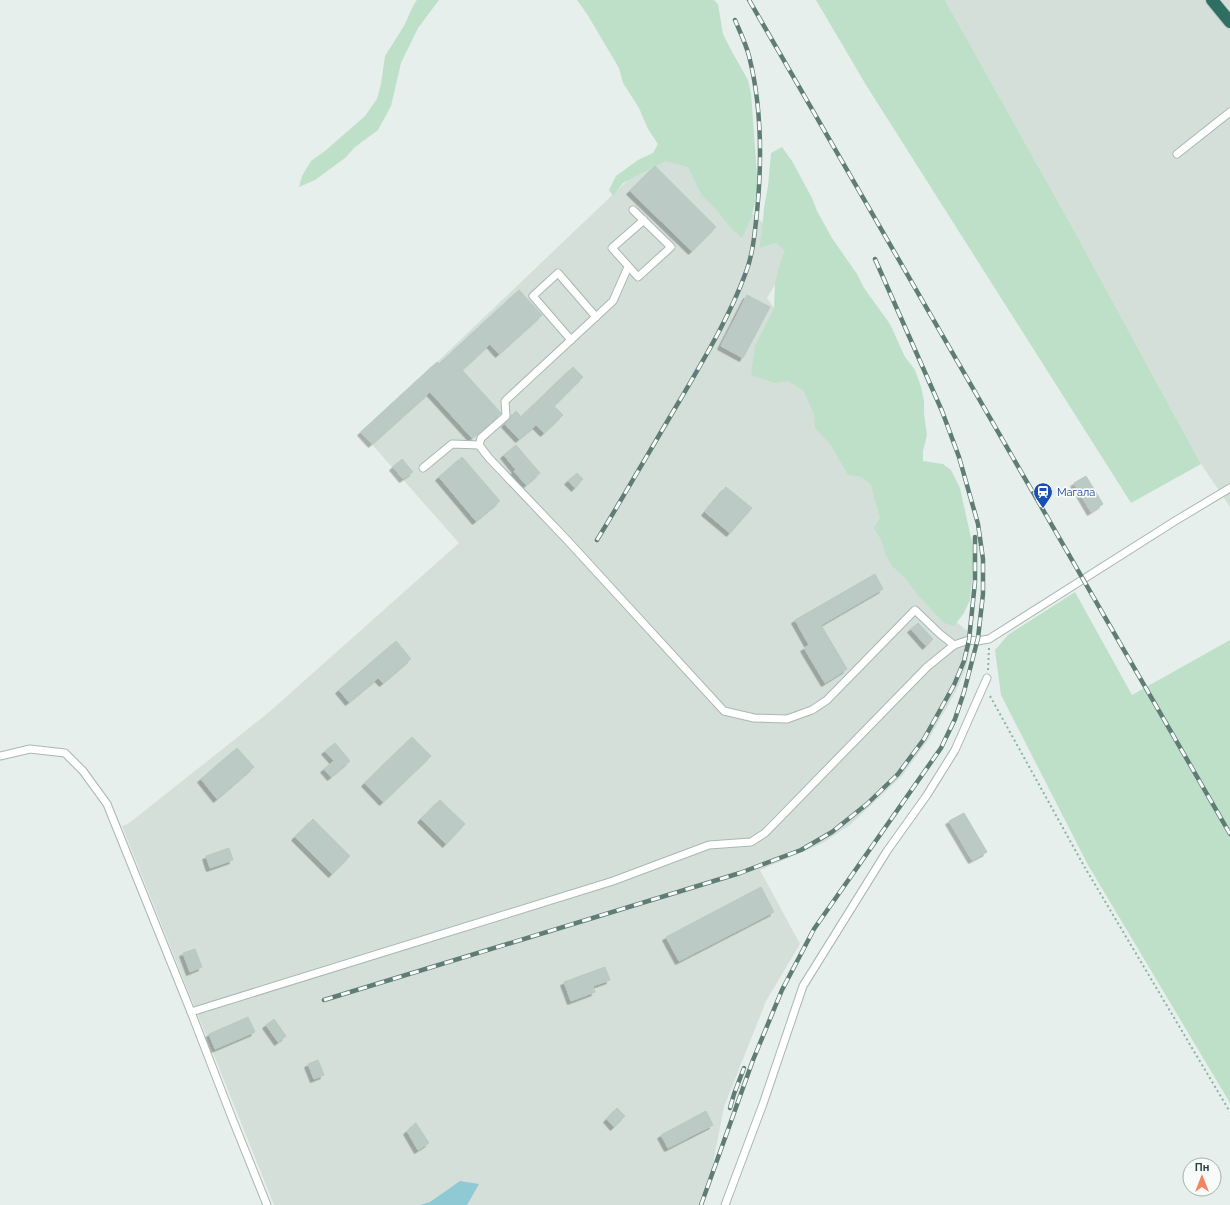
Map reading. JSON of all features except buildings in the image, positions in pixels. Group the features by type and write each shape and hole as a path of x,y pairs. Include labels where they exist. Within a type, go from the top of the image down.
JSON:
{"highway":[{"path":"1212,0 1229,20"}],"lane":[{"path":"1177,154 1230,112"},
{"path":"633,210 644,220 671,247 638,277 612,248 644,220"},
{"path":"628,267 613,301 505,401 506,416 480,438 480,445 489,458 574,547 724,711 754,718 787,719 812,710 827,700 915,610 954,645"},
{"path":"571,340 533,296 558,273 596,317"},
{"path":"423,468 452,444 480,445"},
{"path":"191,1012 613,881 709,845 751,842 765,833 927,667 954,645 969,640 977,641 989,639 1175,521 1230,488"},
{"path":"725,1205 763,1104 803,986 887,851 927,795 955,750 987,678"},
{"path":"0,756 30,749 65,753 83,771 107,804 268,1205"}],"path":[{"path":"989,639 987,678 990,696 1084,866 1230,1112"}],"shaded area":[{"path":"945,0 1230,0 1230,507 1201,464 1070,223"},
{"path":"667,143 796,250 767,298 784,322 954,620 973,636 966,668 956,691 928,740 902,776 850,825 821,844 760,870 800,944 766,1001 724,1107 712,1168 698,1205 274,1205 122,826 128,824 268,713 459,543 361,432 437,362"}],"green space":[{"path":"417,0 439,0 418,28 401,63 391,106 378,130 355,147 345,158 315,180 299,187 302,176 311,161 325,151 365,116 377,99 385,56 404,26"},
{"path":"577,0 714,0 718,4 723,34 748,80 751,93 758,188 752,216 742,238 731,228 715,208 701,194 688,167 666,161 623,183 613,196 609,190 616,176 638,160 653,153 658,144 648,129 639,108 623,83 619,68"},
{"path":"816,0 945,0 1070,223 1201,464 1131,503 866,85"},
{"path":"782,147 792,161 832,238 857,274 864,288 890,324 905,357 915,370 924,401 927,435 923,451 923,461 943,464 951,470 960,488 973,547 973,571 970,600 964,613 954,626 944,623 917,594 905,578 892,566 874,528 880,518 871,485 862,477 848,475 831,445 815,428 814,415 804,391 788,381 775,383 751,375 755,346 774,307 775,283 785,251 776,243 759,248 771,153"},
{"path":"1075,592 1132,695 1230,640 1230,1103 1088,865 1001,695 995,650 1008,635"}],"water":[{"path":"460,1181 479,1184 467,1205 420,1205 430,1202"}],"railway":[{"path":"749,0 1230,834"},
{"path":"597,540 716,337 740,288 750,258 759,193 759,114 749,56 745,42 735,20"},
{"path":"701,1205 753,1060 782,990 814,929 941,748 955,719 964,692 978,638 983,594 983,559 978,524 959,457 942,411 875,259"},
{"path":"324,1000 740,873 801,850 832,832 867,804 898,774 924,739 954,685 964,661 969,640 975,582 975,537"},
{"path":"730,1108 744,1068"}],"place":[{"name":"Магала","path":"1043,509"}]}
